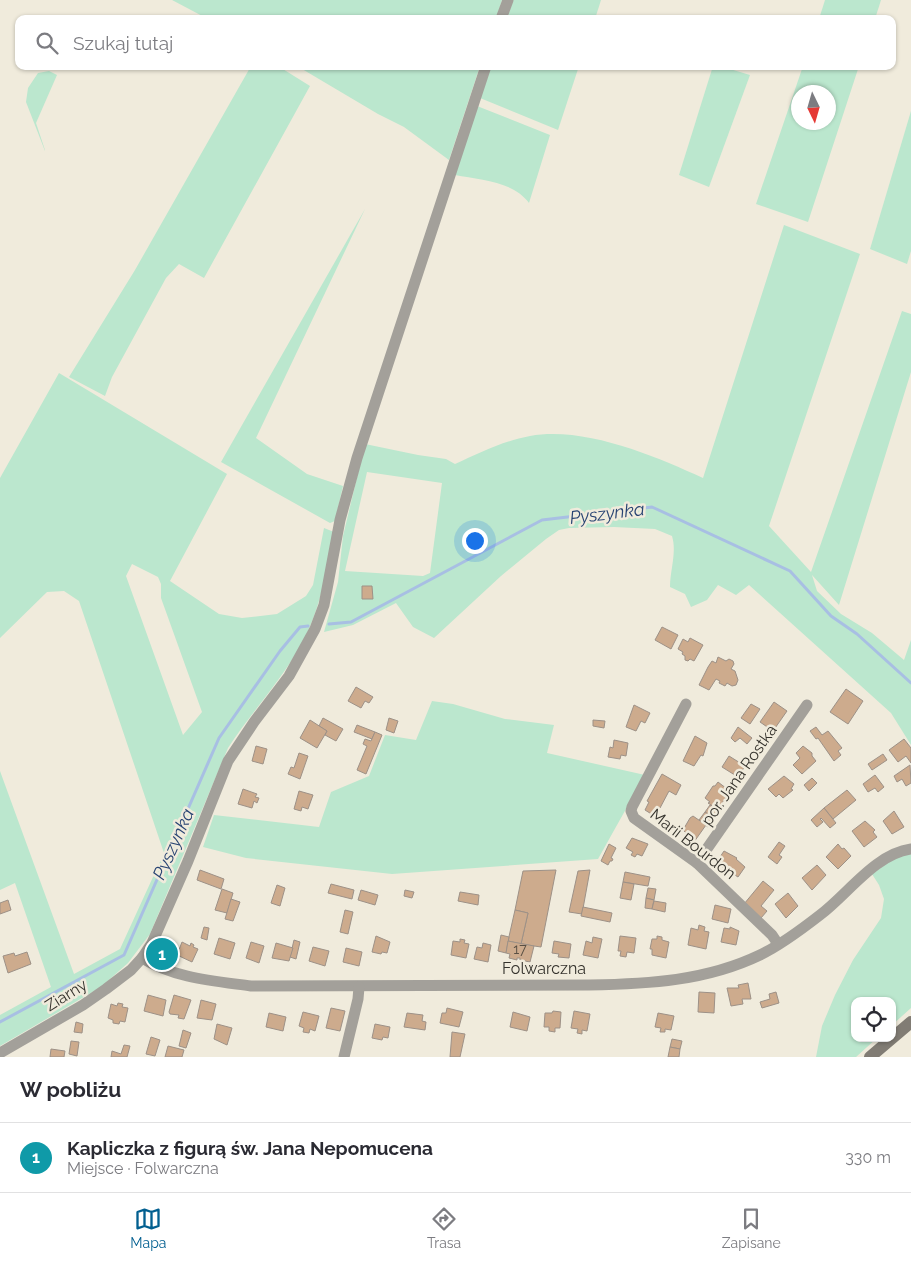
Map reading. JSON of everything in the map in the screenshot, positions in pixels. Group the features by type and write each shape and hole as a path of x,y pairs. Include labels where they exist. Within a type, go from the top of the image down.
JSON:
{"street":[{"path":"503,15 508,0"},
{"name":"Ziarny","path":"0,1052 83,1005 131,970 142,958 152,943 164,917 228,761 244,736 289,676 315,629 324,605 340,520 357,458 485,70"},
{"name":"Marii Bourdon","path":"686,704 632,806 631,812 634,818 697,863 765,928 778,944"},
{"name":"por. Jana Rostka","path":"697,863 807,706"},
{"name":"Folwarczna","path":"142,958 152,964 176,972 218,982 266,987 497,984 598,985 667,982 708,974 760,955 820,915 883,860 897,852 911,849"},
{"path":"344,1057 360,987"},
{"path":"870,1057 911,1022"}],"green space":[{"path":"172,0 502,0 497,15 200,15"},
{"path":"513,0 601,0 596,15 508,15"},
{"path":"825,0 881,0 876,15 820,15"},
{"path":"249,70 284,70 310,86 204,278 179,264 166,278 112,377 105,396 69,377 135,270"},
{"path":"304,70 479,70 449,160 404,127 378,114"},
{"path":"490,70 578,70 558,130 480,98"},
{"path":"712,70 733,70 750,75 709,187 679,175"},
{"path":"802,70 858,70 808,222 756,204 791,101 791,130 836,130 836,85 797,85"},
{"path":"49,71 57,75 36,123 45,151 26,102 28,88 38,73"},
{"path":"477,106 550,135 529,203 514,190 505,186 485,180 455,175"},
{"path":"911,111 911,251 907,264 870,249"},
{"path":"365,209 256,438 307,474 343,486 335,521 330,523 221,462"},
{"path":"784,225 860,254 769,526 811,572 902,311 911,314 911,372 839,605 812,575 817,591 841,614 872,633 904,660 911,640 911,745 891,713 749,585 736,595 718,585 707,600 691,607 685,594 670,587 674,555 672,536 655,529 614,527 559,530 501,576 434,638 413,627 396,603 353,625 324,632 338,582 343,536 365,444 446,459 455,464 520,438 551,434 573,435 596,439 641,452 703,478","holes":["367,472 442,483 430,573 423,576 345,571"]},
{"path":"59,373 227,474 170,581 219,614 242,618 277,614 306,596 313,585 324,528 334,532 322,590 308,632 284,672 228,748 150,934 128,963 101,987 0,1046 0,1015 51,987 15,883 0,890 0,771 74,974 120,949 164,853 79,601 64,591 47,592 0,638 0,478","holes":["132,564 158,577 161,584 161,598 202,712 183,735 126,576"]},
{"path":"432,701 453,704 505,719 554,725 547,753 645,775 598,859 392,874 246,858 203,847 214,815 319,827 331,792 369,776 385,735 416,740"},
{"path":"911,854 911,1008 896,1021 896,997 851,997 851,1042 873,1042 856,1057 816,1057 822,1026 835,995 853,960 881,918 884,899 879,885 872,874 896,857"}],"building":[{"path":"362,586 372,586 373,599 362,599"},
{"path":"662,627 678,635 671,649 655,640"},
{"path":"690,638 703,645 694,661 690,659 688,661 685,660 683,652 678,649 683,639 688,642"},
{"path":"718,657 726,661 729,659 733,661 734,664 731,669 735,671 738,680 736,685 732,686 727,683 725,686 716,679 709,690 699,685 712,661 716,663"},
{"path":"356,687 373,697 369,703 365,701 361,708 348,701"},
{"path":"846,689 863,701 848,724 830,712"},
{"path":"774,702 787,711 773,731 760,722"},
{"path":"751,704 760,709 750,724 741,718"},
{"path":"634,705 650,713 645,723 641,721 636,731 626,727"},
{"path":"323,718 343,729 336,741 325,735 327,731 319,726"},
{"path":"389,718 398,721 394,733 386,730"},
{"path":"310,720 327,731 317,748 300,738"},
{"path":"593,720 605,721 604,728 593,726"},
{"path":"357,725 375,732 372,739 354,732"},
{"path":"738,727 752,738 747,744 740,738 735,742 731,738"},
{"path":"816,727 822,735 828,731 842,748 838,751 841,755 834,761 818,738 816,739 810,731"},
{"path":"375,732 382,735 366,774 357,770 367,746 363,744 365,739 371,741"},
{"path":"695,736 707,743 703,756 701,755 694,766 683,761"},
{"path":"904,739 911,748 911,763 906,756 898,762 889,750"},
{"path":"614,740 628,743 626,756 621,755 620,759 608,757 610,747 613,748"},
{"path":"256,746 267,749 263,764 252,761"},
{"path":"803,746 812,753 816,761 802,774 793,765 800,758 796,753"},
{"path":"299,753 308,756 300,779 288,774 291,767 294,768"},
{"path":"883,754 887,760 872,770 868,764"},
{"path":"729,756 745,766 738,777 722,767"},
{"path":"910,765 911,783 906,786 902,779 897,782 894,776"},
{"path":"662,774 681,785 676,795 669,791 660,808 658,807 653,815 645,810 649,802 647,801"},
{"path":"875,775 884,787 878,792 875,788 868,792 863,784"},
{"path":"784,776 794,784 791,789 793,790 783,798 779,794 776,797 768,789"},
{"path":"812,778 817,783 809,791 804,785"},
{"path":"718,782 731,792 717,809 708,803 710,802 705,798"},
{"path":"243,789 257,794 255,797 259,798 257,803 254,801 252,808 238,804"},
{"path":"847,790 856,800 833,819 824,808"},
{"path":"299,791 313,795 308,809 302,807 301,811 294,809"},
{"path":"710,805 719,810 714,818 705,812"},
{"path":"824,808 836,823 830,828 821,818 823,822 817,827 811,820"},
{"path":"894,811 904,827 892,834 883,821"},
{"path":"705,812 714,818 708,827 699,820"},
{"path":"693,816 706,825 694,842 684,835 686,833 683,830"},
{"path":"865,821 875,830 873,832 877,837 864,847 852,831"},
{"path":"632,838 648,844 642,856 637,854 635,857 631,855 633,852 626,848"},
{"path":"779,842 785,846 779,855 782,857 777,864 768,857"},
{"path":"609,844 616,848 611,858 613,859 608,865 601,861"},
{"path":"838,844 851,856 838,869 826,857"},
{"path":"724,851 737,858 745,867 738,877 716,863"},
{"path":"817,865 826,875 812,890 802,878"},
{"path":"200,870 224,879 221,889 197,880"},
{"path":"556,870 541,947 521,944 528,913 515,910 523,871"},
{"path":"590,870 582,914 569,912 578,871"},
{"path":"625,872 650,877 648,886 623,882"},
{"path":"763,881 774,890 761,906 767,911 761,918 744,904"},
{"path":"623,882 634,884 631,900 620,898"},
{"path":"331,884 354,890 352,899 328,893"},
{"path":"277,885 285,888 280,906 271,903"},
{"path":"648,888 656,889 654,900 646,898"},
{"path":"222,889 233,893 227,913 215,910"},
{"path":"361,890 378,895 375,905 358,900"},
{"path":"405,890 414,892 412,898 404,896"},
{"path":"460,892 479,895 478,905 458,901"},
{"path":"788,893 798,906 786,918 775,904"},
{"path":"646,898 654,900 652,909 645,908"},
{"path":"231,899 240,902 233,921 225,919"},
{"path":"8,900 11,910 0,914 0,903"},
{"path":"654,901 666,903 665,912 652,909"},
{"path":"715,905 731,909 728,923 712,919"},
{"path":"583,907 612,913 610,922 581,916"},
{"path":"345,910 353,912 348,934 340,932"},
{"path":"515,910 528,913 521,944 508,941"},
{"path":"699,925 705,927 704,931 709,932 706,949 688,945 691,928 698,930"},
{"path":"204,927 209,928 207,940 201,938"},
{"path":"730,927 739,931 736,945 721,942 724,928 730,929"},
{"path":"501,935 509,937 506,953 498,951"},
{"path":"376,936 390,942 387,953 372,952"},
{"path":"620,936 636,938 634,953 627,952 626,957 620,956 621,951 618,951"},
{"path":"657,936 669,942 666,958 652,955 652,949 650,949 652,939 657,939"},
{"path":"593,937 602,939 598,958 583,955 586,941 592,943"},
{"path":"219,938 235,943 230,959 214,954"},
{"path":"460,939 465,940 464,943 469,944 466,958 451,955 453,941 460,942"},
{"path":"294,940 300,942 296,959 290,957"},
{"path":"508,941 534,946 530,962 520,960 520,958 517,958 517,960 509,958 510,954 506,953"},
{"path":"554,941 571,944 569,958 558,957 559,954 552,953"},
{"path":"182,942 190,946 191,943 194,945 193,947 198,949 192,962 177,955"},
{"path":"251,942 264,946 259,963 246,958"},
{"path":"276,943 293,948 289,961 272,958"},
{"path":"483,943 491,945 488,962 474,959 477,947 482,948"},
{"path":"313,947 329,951 325,966 309,961"},
{"path":"346,948 362,952 359,966 343,962"},
{"path":"27,952 31,964 8,973 3,956 14,953 15,956"},
{"path":"748,983 751,999 742,999 743,1004 731,1006 727,988 739,988 738,985"},
{"path":"699,992 715,993 714,1013 698,1012"},
{"path":"776,992 779,1003 762,1008 760,1002 770,999 769,994"},
{"path":"148,995 166,1000 163,1016 144,1011"},
{"path":"174,995 191,1000 184,1019 178,1018 179,1015 170,1014 169,1012"},
{"path":"201,1000 216,1004 212,1020 197,1018"},
{"path":"118,1003 123,1004 122,1007 128,1008 125,1022 120,1021 119,1024 113,1023 113,1020 108,1018 111,1004 117,1006"},
{"path":"331,1008 345,1011 340,1031 326,1028"},
{"path":"447,1008 463,1012 459,1027 440,1023 442,1013 446,1013"},
{"path":"553,1011 561,1012 560,1028 555,1028 555,1032 549,1031 549,1027 544,1027 545,1013 552,1013"},
{"path":"574,1011 590,1014 587,1031 582,1030 582,1034 577,1033 578,1029 571,1028"},
{"path":"303,1012 319,1016 315,1031 310,1029 309,1033 303,1032 304,1028 299,1026"},
{"path":"513,1012 530,1017 527,1031 510,1027"},
{"path":"269,1013 286,1017 283,1031 266,1027"},
{"path":"407,1013 423,1015 422,1021 426,1022 425,1030 404,1027"},
{"path":"658,1013 674,1016 671,1030 665,1029 665,1032 660,1032 661,1028 655,1027"},
{"path":"76,1022 83,1024 82,1033 74,1032"},
{"path":"217,1024 232,1028 227,1045 214,1039"},
{"path":"375,1024 390,1027 388,1038 383,1037 382,1040 372,1038"},
{"path":"183,1030 191,1033 186,1048 179,1046"},
{"path":"452,1032 465,1034 460,1057 450,1057"},
{"path":"151,1037 160,1040 155,1056 146,1054"},
{"path":"672,1039 682,1041 680,1049 670,1047"},
{"path":"71,1041 79,1042 77,1056 69,1054"},
{"path":"124,1045 130,1046 127,1057 111,1057 112,1051 121,1054"},
{"path":"168,1046 184,1050 182,1057 165,1057"},
{"path":"670,1047 680,1049 679,1057 668,1057"},
{"path":"51,1049 65,1051 64,1057 50,1057"}],"waterway":[{"name":"Pyszynka","path":"329,624 351,622 542,520 652,507 790,571 831,616 857,634 911,683"},
{"name":"Pyszynka","path":"0,1022 124,955 219,738 280,651 300,627 308,626"}],"place":[{"name":"Kapliczka z figurą św. Jana Nepomucena","path":"162,954"}]}
